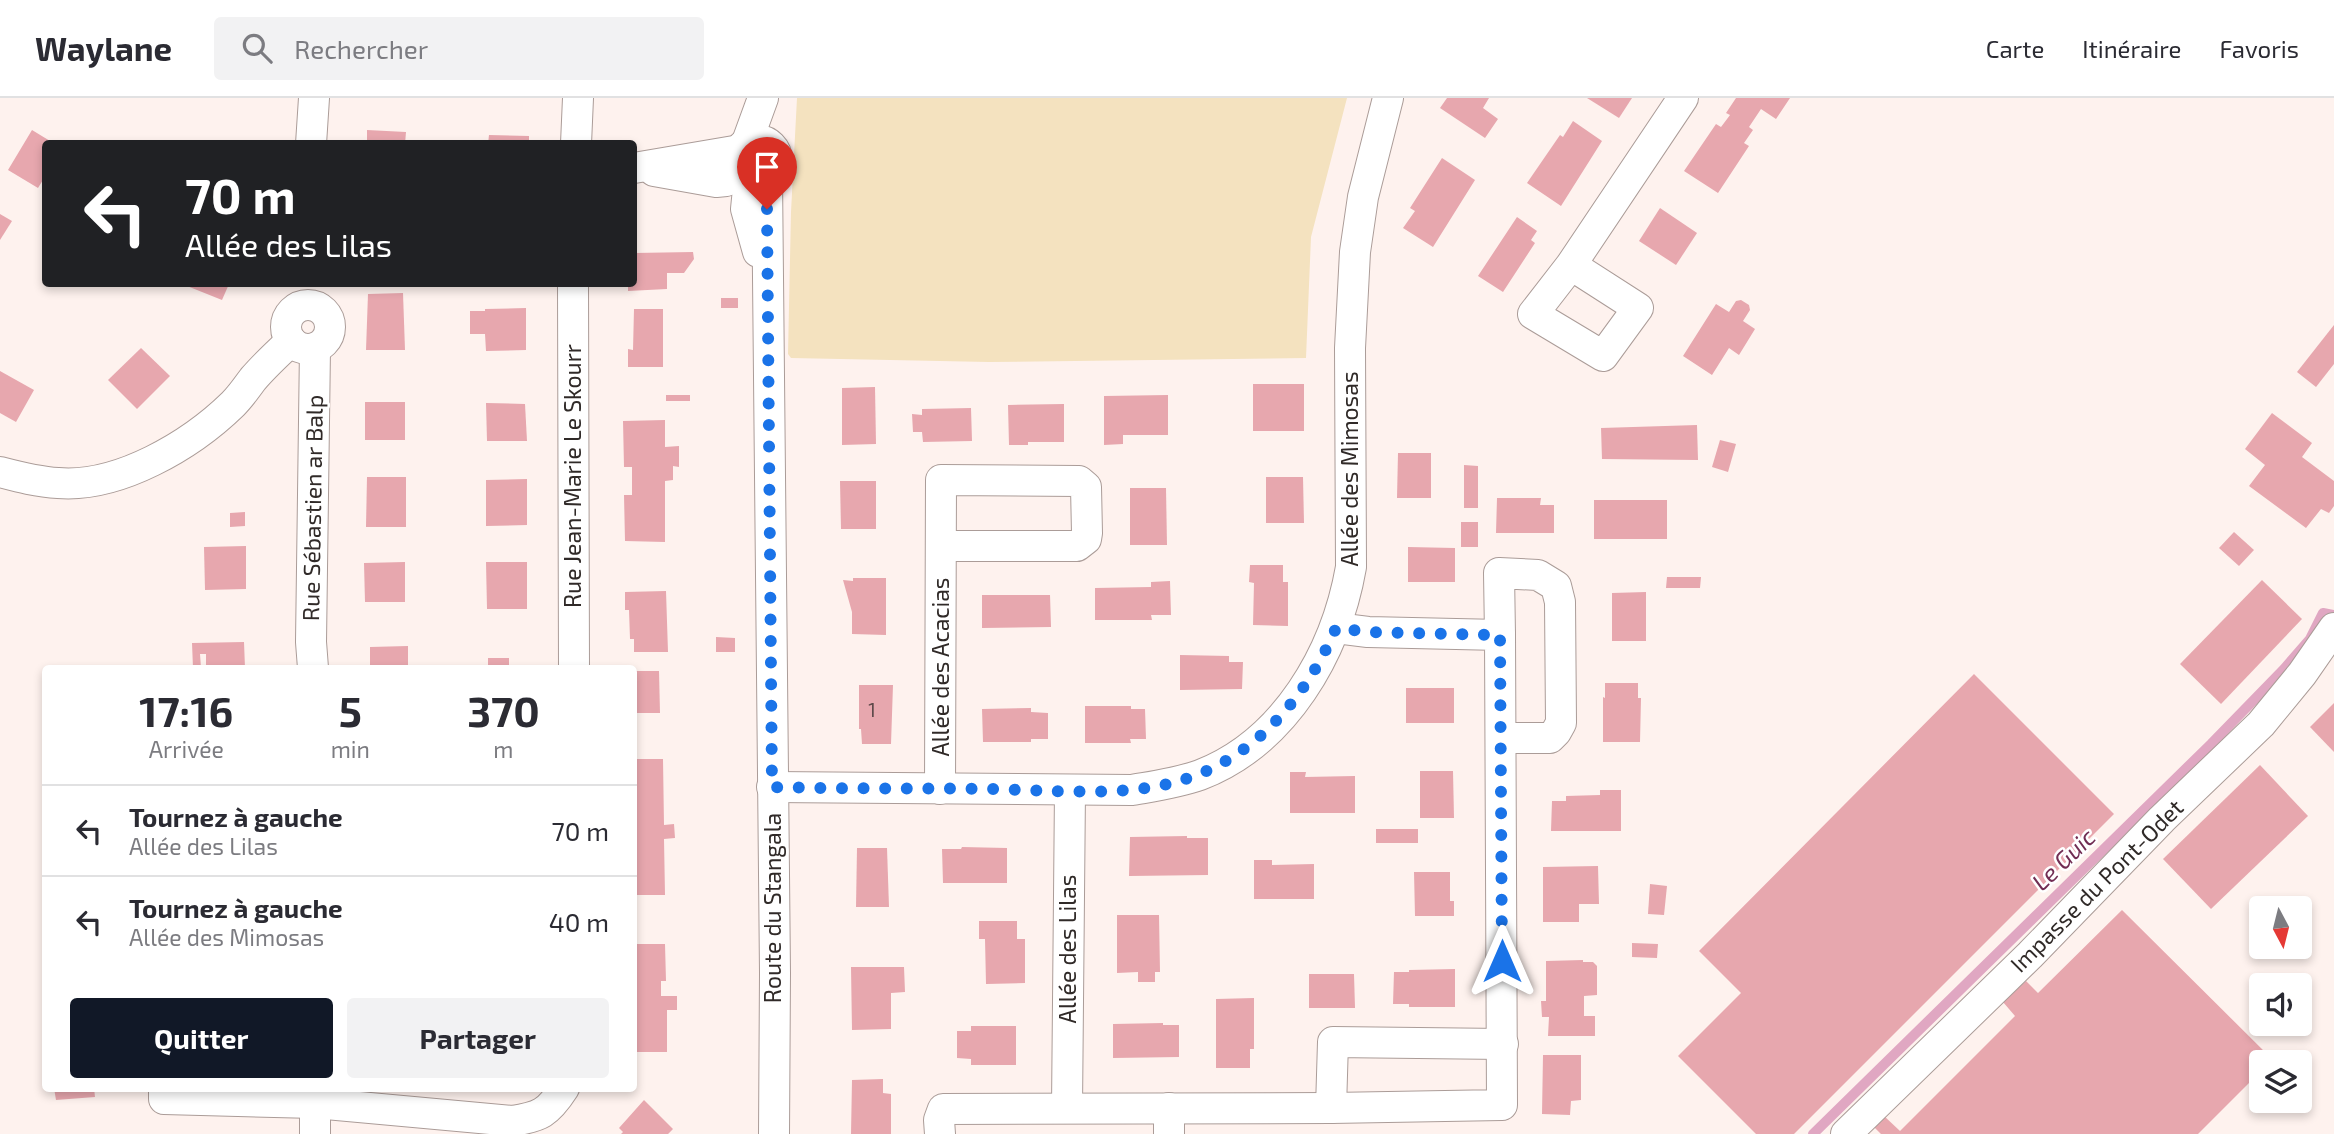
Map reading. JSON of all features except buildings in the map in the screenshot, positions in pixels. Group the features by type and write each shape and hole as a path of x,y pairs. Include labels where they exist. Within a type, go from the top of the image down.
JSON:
{"street":[{"path":"311,140 314,98"},
{"path":"576,140 578,98"},
{"name":"Route du Stangala","path":"764,98 753,161 768,275 774,1134"},
{"name":"Allée des Mimosas","path":"772,787 1132,790 1170,784 1201,774 1232,757 1259,737 1291,705 1324,655 1347,593 1351,567 1350,373 1356,252 1363,197 1388,98"},
{"path":"1571,265 1683,98"},
{"path":"639,168 753,161"},
{"name":"Rue Jean-Marie Le Skourr","path":"573,287 574,665"},
{"path":"0,472 58,483 73,483 114,475 157,459 213,423 237,401 263,368 303,344 327,337 329,324 309,295"},
{"name":"Rue Sébastien ar Balp","path":"303,344 313,665"},
{"name":"Allée des Acacias","path":"940,789 941,480 1079,481 1086,487 1086,539 1077,546 942,546"},
{"path":"940,1134 943,1109 1067,1108 1169,1121 1331,1108 1502,1105 1499,573 1538,575 1556,586 1560,602 1561,723 1549,738 1501,738"},
{"path":"1336,628 1368,632 1500,635"},
{"name":"Impasse du Pont-Odet","path":"1846,1134 2261,724 2330,634"},
{"name":"Allée des Lilas","path":"1067,1108 1070,790"},
{"path":"1331,1108 1333,1042 1503,1044"},
{"path":"164,1092 164,1099 315,1096 512,1121 536,1117 551,1108 561,1092"},
{"path":"315,1096 315,1134"}],"shaded area":[{"path":"797,98 1347,98 1311,237 1306,358 989,362 791,358 788,354 791,212"}],"waterway":[{"name":"Le Guic","path":"1813,1134 2211,744 2310,639 2323,613 2334,615"}],"route":[{"path":"767,209 772,787 1132,790 1170,784 1201,774 1232,757 1275,723 1308,683 1336,628 1368,632 1500,635 1502,961"}]}
